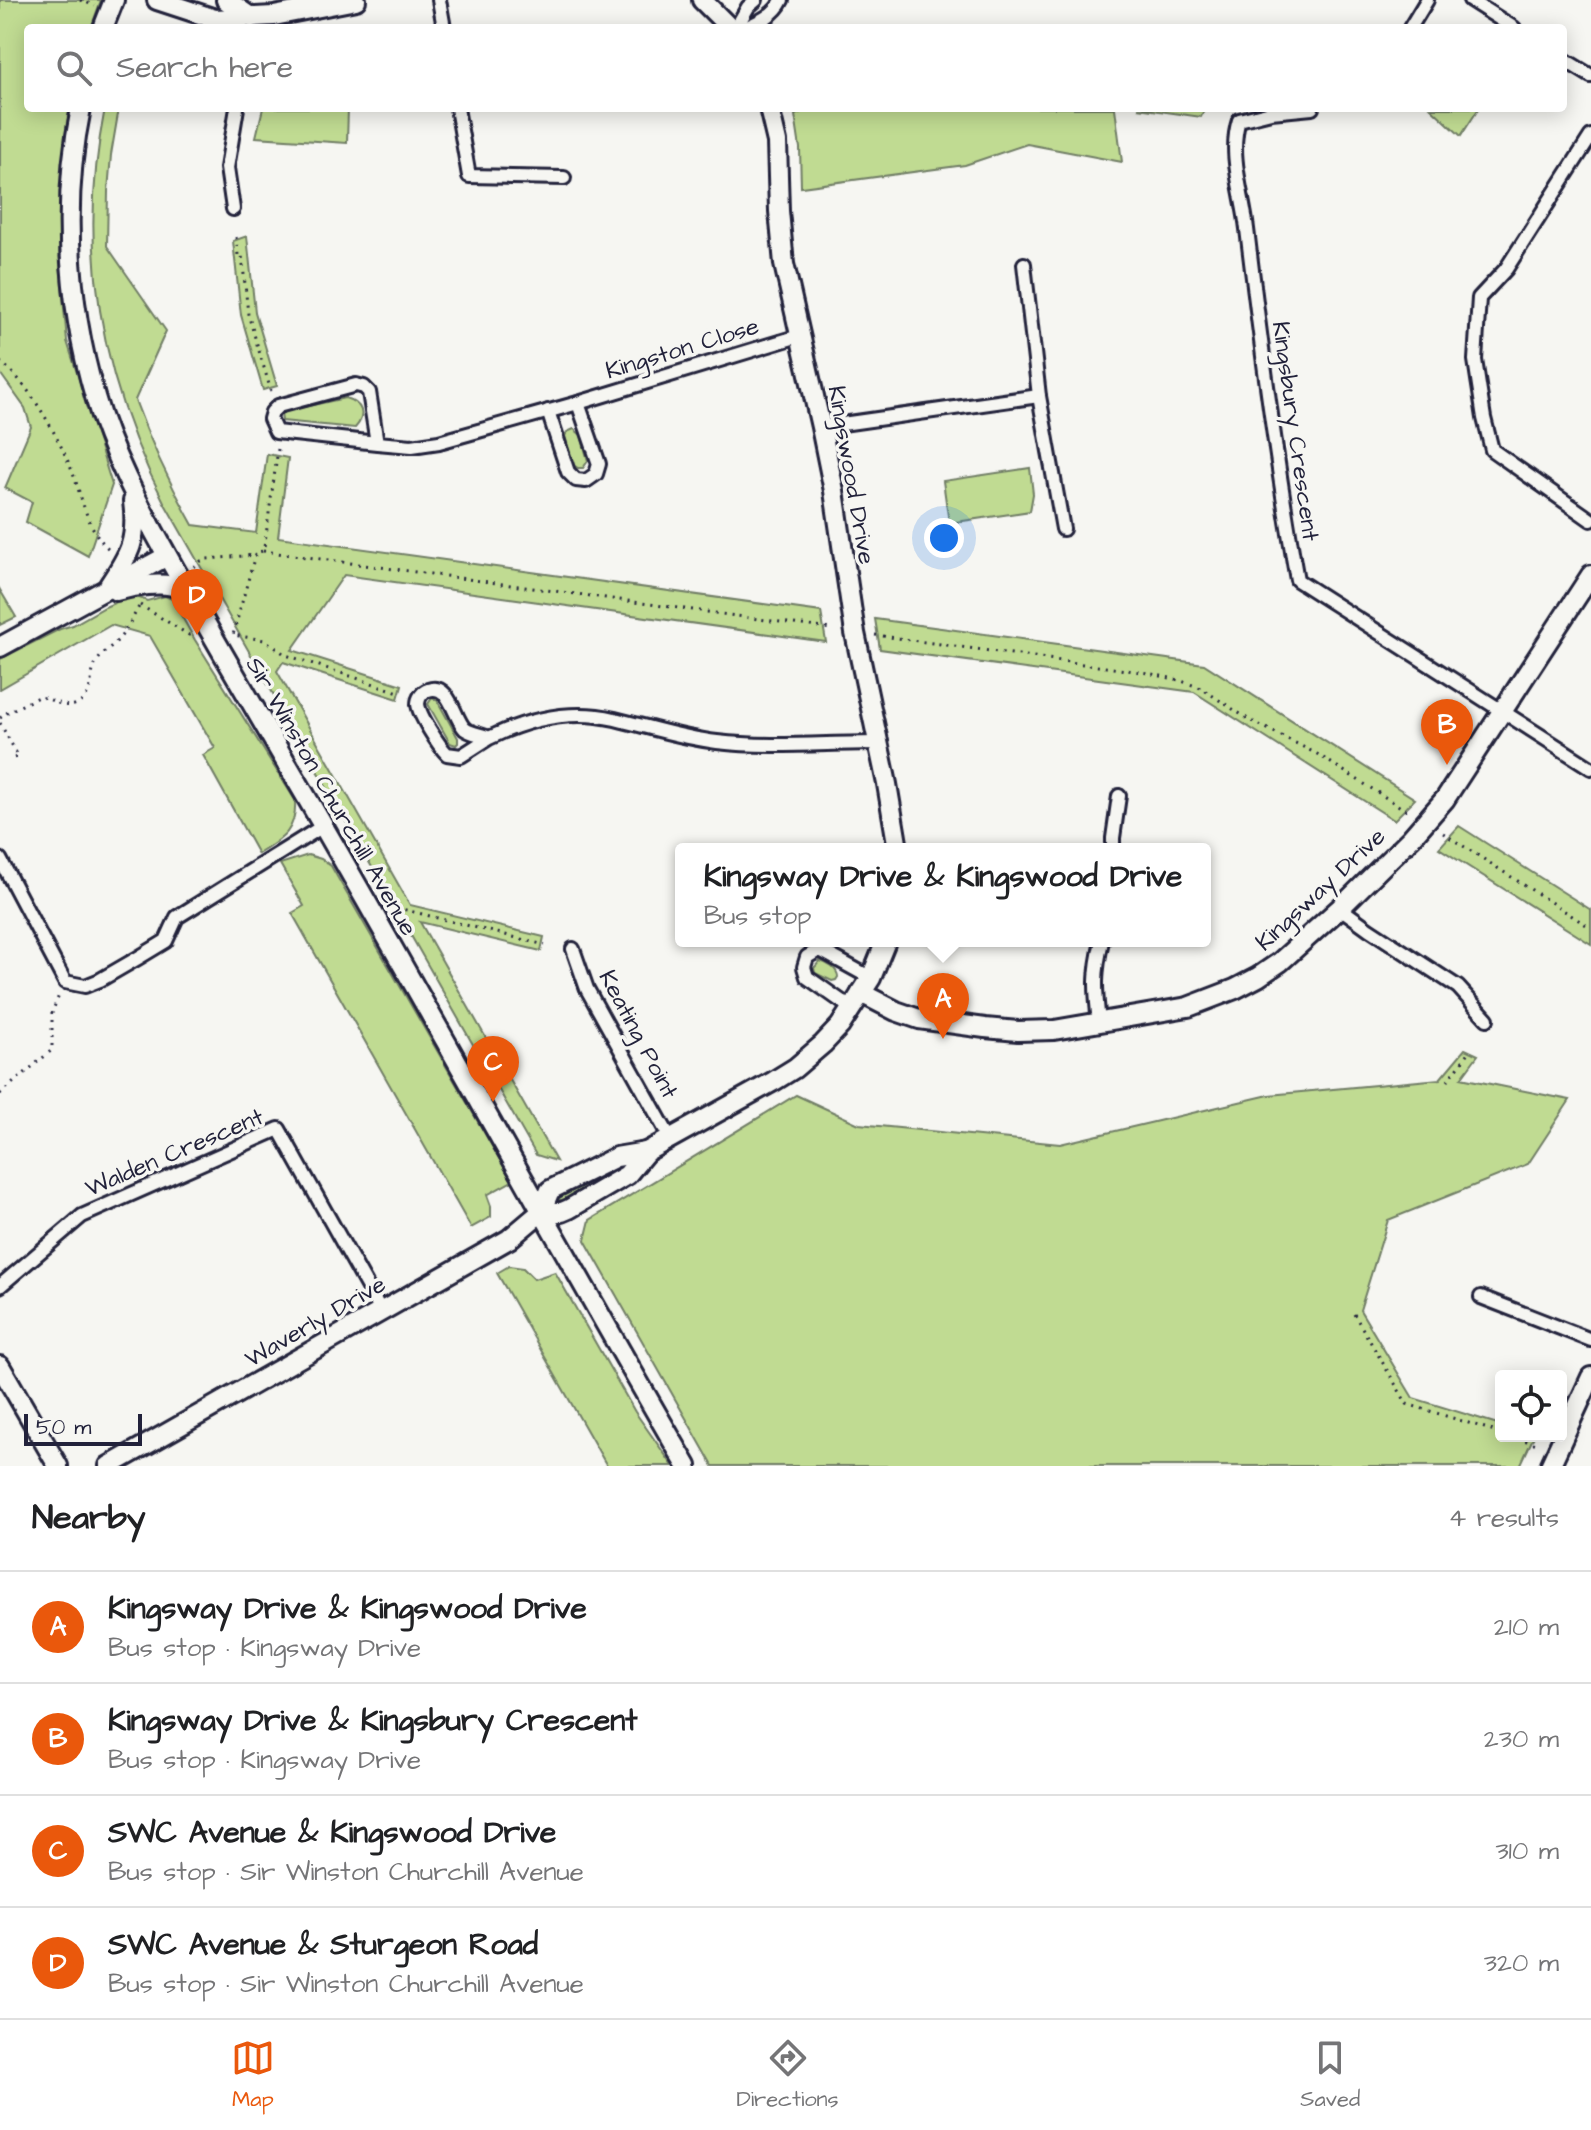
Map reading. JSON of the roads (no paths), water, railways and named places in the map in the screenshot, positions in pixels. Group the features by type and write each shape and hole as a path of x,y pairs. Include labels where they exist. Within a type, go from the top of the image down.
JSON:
{"street":[{"path":"105,24 114,0"},
{"path":"157,0 215,19 251,23 278,8 353,1"},
{"path":"226,0 251,23"},
{"path":"439,0 443,24"},
{"path":"702,0 726,24"},
{"path":"738,24 756,0"},
{"path":"755,24 781,5 782,0"},
{"path":"1412,24 1427,0"},
{"path":"1470,0 1508,24"},
{"path":"1567,61 1591,76"},
{"name":"Sir Winston Churchill Avenue","path":"80,112 70,231 75,305 96,398 132,491 687,1466"},
{"path":"233,209 227,168 236,112"},
{"path":"458,112 469,176 564,178"},
{"name":"Kingswood Drive","path":"770,112 777,142 781,241 834,491 855,633 897,843"},
{"name":"Kingsbury Crescent","path":"1271,112 1239,120 1234,145 1284,516 1297,580 1503,712"},
{"path":"1591,136 1506,269 1479,298 1475,360 1492,450 1591,520"},
{"path":"1024,264 1039,396 1063,529"},
{"name":"Kingston Close","path":"377,443 369,392 356,385 278,406 270,419 276,432 377,443 412,446 439,442 799,336"},
{"path":"821,427 1039,396"},
{"path":"548,411 568,472 576,480 586,481 596,474 599,464 578,403"},
{"path":"108,587 122,565 135,533 132,491"},
{"path":"0,647 167,556"},
{"name":"Kingsway Drive","path":"861,993 907,1015 945,1023 1018,1031 1054,1030 1188,1007 1235,989 1280,962 1340,908 1411,838 1445,799 1591,575"},
{"path":"90,598 134,586 171,585 194,604"},
{"path":"489,738 466,729 440,690 430,689 421,695 420,710 447,754 461,756 515,725 558,716 612,718 671,735 718,742 877,743"},
{"path":"1503,712 1591,768"},
{"path":"1113,843 1119,796"},
{"path":"0,859 65,982 85,986 166,941 177,917 323,826"},
{"path":"1340,908 1458,987 1487,1019"},
{"path":"541,1212 569,1209 627,1175 646,1152 795,1068 840,1026 861,993 883,947"},
{"path":"1099,1022 1094,988 1100,947"},
{"name":"Keating Point","path":"573,949 587,989 670,1138"},
{"name":"Walden Crescent","path":"0,1286 82,1216 279,1129 381,1311"},
{"name":"Waverly Drive","path":"109,1466 509,1239 541,1212"},
{"path":"1481,1297 1591,1340"},
{"path":"0,1366 58,1466"},
{"path":"1550,1466 1591,1377"}],"place":[{"name":"SWC Avenue & Sturgeon Road","path":"197,635"},
{"name":"Kingsway Drive & Kingsbury Crescent","path":"1447,765"},
{"name":"Kingsway Drive & Kingswood Drive","path":"943,1039"},
{"name":"SWC Avenue & Kingswood Drive","path":"493,1102"}]}
